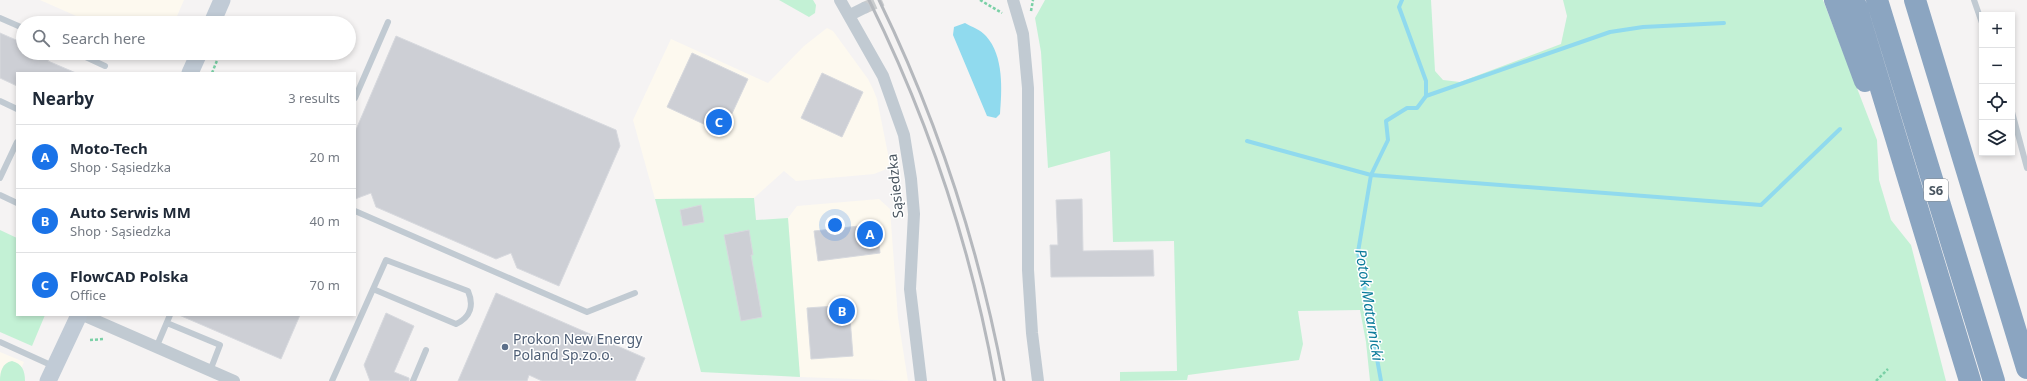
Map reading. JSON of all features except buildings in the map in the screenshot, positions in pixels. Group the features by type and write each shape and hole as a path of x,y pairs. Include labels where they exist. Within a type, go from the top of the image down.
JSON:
{"highway":[{"path":"1835,0 1942,289"},
{"name":"S6","path":"1854,0 1970,381"},
{"name":"S6","path":"1878,0 1994,381"},
{"path":"1915,0 2027,368"}],"main road":[{"path":"215,16 222,0"},
{"path":"190,72 196,60"},
{"path":"52,374 79,316"}],"street":[{"name":"Sąsiedzka","path":"840,0 883,76 904,135 911,179 914,214 910,289 921,381"},
{"path":"1013,0 1023,34 1028,88 1028,270 1032,333 1038,381"},
{"path":"850,16 864,8"},
{"path":"85,316 234,381"}],"lane":[{"path":"1974,0 1979,14"},
{"path":"0,18 16,25"},
{"path":"356,96 388,22"},
{"path":"92,60 105,66"},
{"path":"0,101 16,109"},
{"path":"2014,120 2027,168"},
{"path":"0,178 16,144"},
{"path":"0,194 16,202"},
{"path":"356,211 587,312 635,293"},
{"path":"332,381 373,289 386,260 468,291 472,306 468,315 456,324 373,289"},
{"path":"156,348 170,316"},
{"path":"167,323 220,345 210,371"},
{"path":"0,342 52,374"},
{"path":"413,381 426,350"}],"path":[{"path":"980,0 1002,13"},
{"path":"1030,7 1033,0"},
{"path":"212,72 217,60"},
{"path":"1876,381 1888,369"}],"shaded area":[{"path":"40,0 184,0 177,16 76,16"},
{"path":"827,28 833,31 868,79 873,89 877,99 890,164 884,170 874,174 796,181 784,171 754,198 655,199 633,120 671,39 768,83 804,46"},
{"path":"879,199 890,209 898,318 908,381 800,377 788,218 797,206"},
{"path":"0,352 24,362 16,381 0,381"}],"green space":[{"path":"779,0 813,0 816,5 815,13 809,17"},
{"path":"1045,0 1431,0 1435,71 1443,80 1460,82 1561,44 1567,16 1563,0 1823,0 1877,140 1879,180 1891,220 1911,245 1946,381 1370,381 1366,342 1360,310 1298,311 1303,344 1299,360 1188,375 1187,380 1120,381 1120,372 1177,371 1174,241 1113,242 1110,151 1048,168 1041,52 1035,18"},
{"path":"754,198 756,220 788,218 800,377 701,372 655,199"},
{"path":"0,230 16,238 16,316 45,316 32,346 0,332"},
{"path":"12,361 21,366 25,381 0,381 2,368"}],"water":[{"path":"965,23 984,34 992,44 996,53 999,63 1001,94 1000,114 996,118 987,116 953,35 954,27"}],"waterway":[{"name":"Potok Matarnicki","path":"1381,381 1358,252 1371,175 1388,140 1386,121 1407,108 1417,108 1426,96 1426,81 1399,7 1402,0"},
{"path":"1426,96 1610,32 1643,27 1724,23"},
{"path":"1247,141 1371,175 1761,205 1840,129"}],"tunnel":[{"path":"864,8 882,0"}],"railway":[{"path":"869,0 911,92 946,186 974,282 995,381"},
{"path":"879,0 920,92 954,186 982,282 1004,381"}],"place":[{"name":"FlowCAD Polska","path":"719,122"},
{"name":"Moto-Tech","path":"870,234"},
{"name":"Auto Serwis MM","path":"842,311"},
{"name":"Prokon New Energy Poland Sp.zo.o.","path":"505,347"}]}
